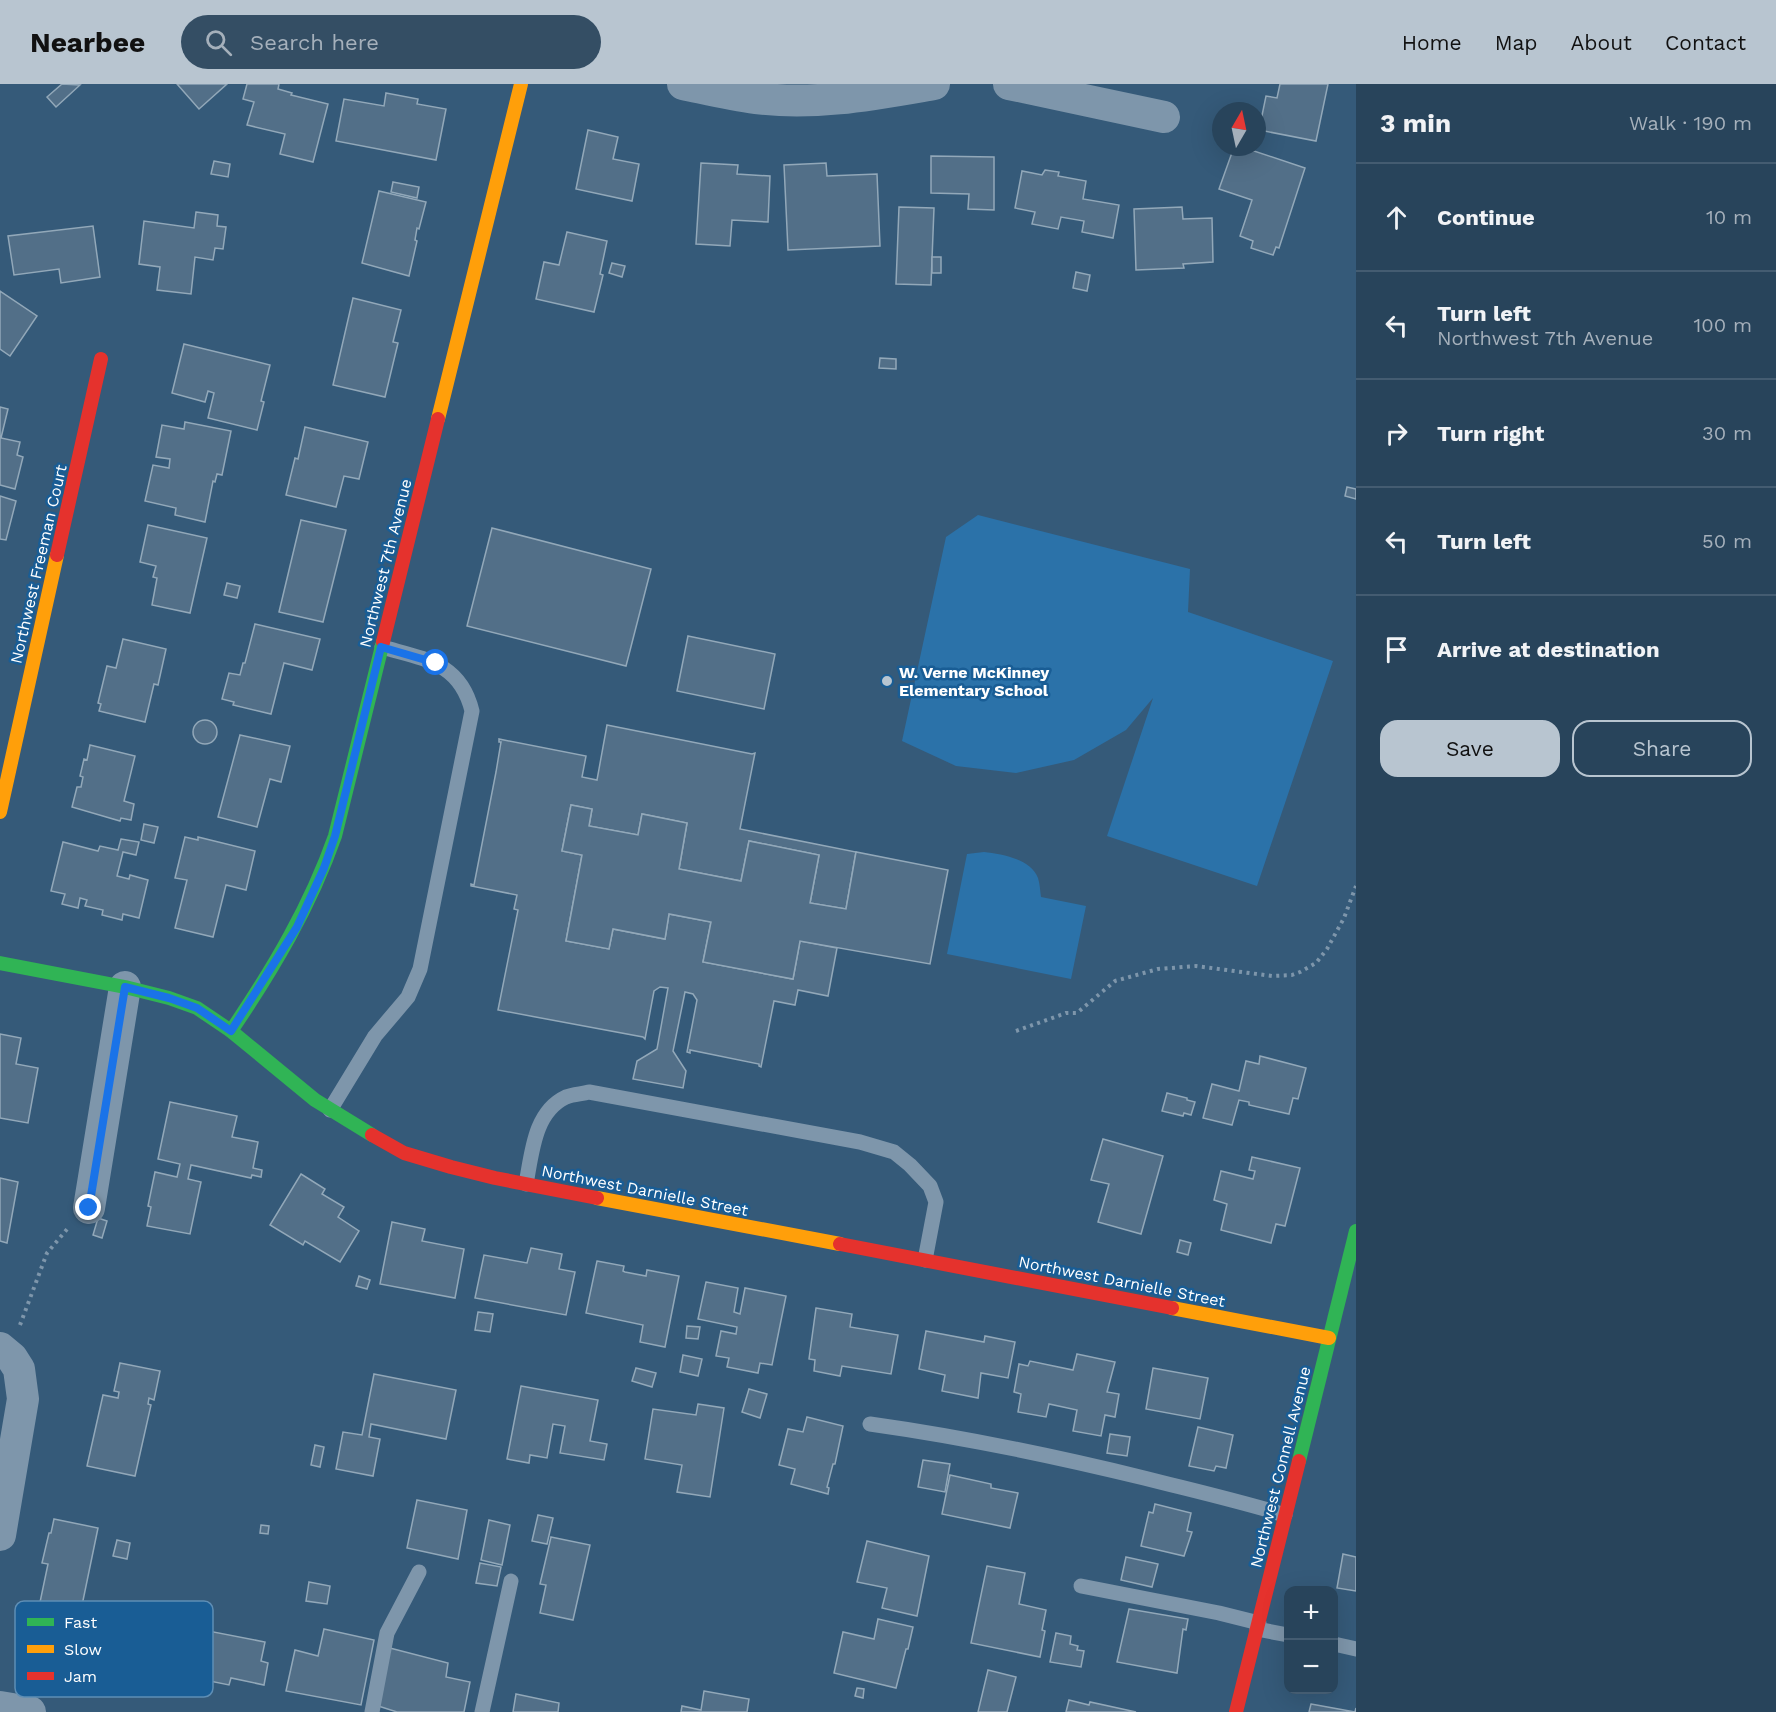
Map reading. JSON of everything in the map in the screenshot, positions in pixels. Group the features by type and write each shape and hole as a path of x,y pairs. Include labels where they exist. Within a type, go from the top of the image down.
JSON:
{"street":[{"name":"Northwest 7th Avenue","path":"231,1031 297,927 324,868 335,836 521,84"},
{"path":"683,84 757,98 800,100 854,98 934,84"},
{"path":"1009,84 1164,117"},
{"name":"Northwest Freeman Court","path":"0,812 101,359"},
{"name":"Northwest Darnielle Street","path":"0,963 125,987 197,1008 231,1031 315,1100 357,1127 404,1153 451,1167 526,1184 1329,1338"},
{"path":"89,1208 125,987"},
{"name":"Northwest Connell Avenue","path":"1236,1712 1356,1231"},
{"path":"0,1535 23,1399 19,1370 6,1353"},
{"path":"0,1707 30,1712"}],"lane":[{"path":"330,1110 375,1036 408,997 420,969 472,711 468,697 459,681 450,672 436,663 381,647"},
{"path":"526,1184 534,1138 547,1110 567,1096 589,1092 860,1142 894,1152 930,1186 936,1202 925,1260"},
{"path":"870,1424 954,1436 1100,1467 1246,1503 1285,1515"},
{"path":"372,1712 387,1633 419,1572"},
{"path":"482,1712 511,1581"},
{"path":"1081,1586 1219,1613 1284,1634"},
{"path":"1338,1645 1356,1649"}],"path":[{"path":"1016,1032 1066,1013 1077,1013 1114,981 1158,969 1196,966 1283,976 1300,972 1316,963 1327,949 1344,918 1356,886"},
{"path":"6,1353 23,1317 47,1253 89,1208"}],"shaded area":[{"path":"978,515 1190,569 1188,612 1333,661 1257,886 1107,836 1153,698 1126,730 1074,760 1016,773 956,766 902,741 946,537"},
{"path":"984,852 1007,856 1029,866 1038,878 1041,897 1086,906 1071,979 947,954 967,854"}],"building":[{"path":"62,84 80,85 56,107 47,97"},
{"path":"177,84 227,84 199,109"},
{"path":"247,84 279,84 278,89 292,93 291,95 328,104 313,162 280,154 285,134 247,125 254,102 243,99"},
{"path":"1280,84 1328,84 1316,141 1266,131 1266,96 1277,98"},
{"path":"386,93 418,99 417,104 446,109 436,160 336,141 344,99 384,106"},
{"path":"588,130 618,137 613,159 639,164 632,201 576,189"},
{"path":"1266,155 1305,168 1279,248 1276,247 1273,255 1251,248 1253,241 1240,236 1252,200 1219,189 1231,156"},
{"path":"931,156 994,157 994,210 968,209 969,194 931,193"},
{"path":"214,161 230,164 228,177 211,174"},
{"path":"701,163 738,165 737,174 770,176 768,222 732,220 730,246 696,244"},
{"path":"826,163 827,176 877,174 880,246 788,250 784,165"},
{"path":"1045,170 1059,172 1058,176 1086,181 1083,199 1119,205 1113,238 1082,232 1084,221 1061,217 1058,229 1032,224 1035,212 1015,208 1022,171 1042,175"},
{"path":"393,182 419,187 417,198 391,192"},
{"path":"379,191 426,202 419,229 417,228 415,240 417,241 409,276 362,263"},
{"path":"899,207 934,208 931,285 896,284"},
{"path":"1182,207 1183,219 1212,218 1213,262 1183,264 1184,268 1136,270 1134,209"},
{"path":"196,212 218,215 217,226 226,227 223,249 215,248 213,260 195,257 191,294 157,290 160,267 139,264 144,221 194,228"},
{"path":"93,226 100,277 61,283 59,269 14,275 8,236"},
{"path":"567,232 607,241 600,274 603,275 594,312 536,299 544,262 559,265"},
{"path":"932,257 941,257 941,273 932,273"},
{"path":"612,263 625,266 622,277 609,273"},
{"path":"1076,272 1090,275 1087,291 1073,288"},
{"path":"0,291 37,316 10,356 0,349"},
{"path":"353,298 401,310 393,342 398,343 385,397 333,385"},
{"path":"184,344 270,365 257,430 208,418 214,393 208,391 205,402 172,393"},
{"path":"880,358 896,359 896,369 879,368"},
{"path":"0,407 8,409 1,438 20,442 17,455 23,457 15,489 0,485"},
{"path":"185,422 231,431 222,475 217,474 215,482 213,481 205,522 175,515 176,508 145,501 153,465 169,468 170,459 156,457 162,425 184,429"},
{"path":"305,427 368,442 359,479 344,476 336,507 286,495 295,458 298,459"},
{"path":"1347,487 1356,489 1356,499 1345,496"},
{"path":"0,496 16,501 6,540 0,539"},
{"path":"301,520 346,530 323,622 279,612"},
{"path":"148,525 207,538 190,613 152,605 157,578 153,577 156,566 140,562"},
{"path":"492,528 651,569 626,666 467,626"},
{"path":"227,583 240,586 237,598 224,595"},
{"path":"255,624 320,639 312,670 284,663 271,714 233,705 234,702 222,699 229,673 240,675"},
{"path":"688,636 775,654 764,709 677,691"},
{"path":"123,639 166,649 158,685 154,684 145,722 99,711 101,704 98,703 107,666 116,668"},
{"path":"205,720 213,724 217,732 213,740 205,744 197,740 193,732 197,724"},
{"path":"607,725 755,753 740,829 856,852 846,909 810,903 819,855 749,841 741,881 679,869 687,823 642,814 638,835 589,826 592,809 571,805 562,851 582,855 566,941 609,949 613,929 665,939 669,914 711,922 703,962 793,979 800,941 837,948 828,996 798,990 795,1005 774,1001 761,1067 759,1064 690,1050 690,1053 687,1052 697,1000 693,994 685,992 673,1051 686,1071 683,1088 633,1079 637,1061 657,1049 668,988 660,987 654,991 645,1039 498,1010 518,910 514,909 517,895 471,886 471,884 474,885 496,772 501,742 499,739 586,756 582,777 597,780"},
{"path":"240,735 290,746 281,782 270,779 257,827 218,817"},
{"path":"90,745 135,756 124,801 134,804 131,820 121,818 120,821 72,807 77,787 81,787 83,777 80,776"},
{"path":"571,805 592,809 589,826 638,835 642,814 687,823 679,869 741,881 749,841 819,855 810,903 846,909 856,852 948,870 930,964 800,941 793,979 703,962 711,922 669,914 665,939 613,929 609,949 566,941 582,855 562,851"},
{"path":"144,824 158,827 154,843 141,840"},
{"path":"185,837 198,840 198,837 255,851 246,890 226,885 213,937 175,928 187,880 175,878"},
{"path":"121,839 139,842 136,855 123,852 117,876 129,879 130,875 148,880 139,918 123,914 122,920 102,915 103,910 85,906 87,900 80,898 78,908 62,904 65,894 51,891 63,842 98,851 100,846 118,850"},
{"path":"0,1034 21,1038 16,1064 38,1068 28,1123 0,1118"},
{"path":"1260,1056 1306,1068 1298,1099 1293,1098 1289,1114 1249,1105 1249,1102 1239,1100 1232,1125 1203,1118 1212,1084 1239,1091 1246,1061 1259,1064"},
{"path":"1167,1093 1195,1102 1191,1115 1184,1113 1183,1116 1162,1111"},
{"path":"170,1102 237,1116 232,1137 258,1142 253,1168 262,1170 261,1177 252,1175 251,1178 191,1165 188,1179 201,1182 190,1234 147,1226 151,1207 148,1206 155,1172 177,1177 180,1164 158,1159"},
{"path":"1103,1139 1163,1156 1141,1234 1098,1222 1109,1184 1091,1180"},
{"path":"1252,1157 1300,1168 1285,1226 1276,1224 1271,1243 1221,1230 1227,1204 1214,1200 1221,1171 1253,1179 1255,1171 1249,1170"},
{"path":"301,1174 325,1189 322,1194 344,1207 338,1217 359,1231 340,1262 305,1241 303,1245 270,1225"},
{"path":"0,1178 18,1182 7,1243 0,1241"},
{"path":"98,1218 107,1221 102,1238 93,1235"},
{"path":"392,1222 425,1229 422,1241 464,1249 455,1298 380,1284"},
{"path":"1180,1240 1191,1243 1188,1255 1177,1252"},
{"path":"531,1248 562,1254 559,1269 575,1272 566,1315 475,1298 484,1255 527,1263"},
{"path":"597,1261 624,1266 623,1271 625,1272 646,1276 647,1270 679,1276 665,1347 640,1342 643,1325 586,1313"},
{"path":"359,1276 370,1280 367,1289 356,1286"},
{"path":"706,1282 738,1288 734,1312 740,1314 745,1288 786,1296 772,1365 760,1363 758,1373 727,1367 729,1358 716,1356 721,1331 736,1334 737,1327 698,1319"},
{"path":"816,1308 852,1314 850,1327 898,1335 891,1374 842,1366 840,1376 814,1371 815,1360 809,1359"},
{"path":"478,1312 493,1314 490,1332 475,1330"},
{"path":"687,1326 700,1327 698,1339 686,1338"},
{"path":"926,1331 984,1342 985,1336 1015,1342 1008,1378 981,1373 978,1398 942,1391 945,1375 919,1369"},
{"path":"1077,1354 1115,1362 1107,1392 1119,1394 1115,1417 1105,1415 1101,1436 1073,1431 1077,1410 1049,1404 1046,1417 1018,1412 1021,1394 1014,1392 1019,1364 1028,1366 1030,1361 1073,1370"},
{"path":"683,1355 702,1359 698,1376 680,1372"},
{"path":"120,1363 160,1371 154,1400 149,1398 148,1404 151,1405 135,1476 87,1466 103,1395 118,1398 119,1392 114,1391"},
{"path":"636,1368 656,1373 652,1387 632,1381"},
{"path":"1153,1368 1208,1378 1200,1419 1146,1409"},
{"path":"374,1374 456,1390 446,1439 371,1424 369,1437 380,1439 373,1476 336,1469 343,1432 362,1435"},
{"path":"521,1386 598,1400 590,1441 607,1444 604,1460 560,1453 565,1426 553,1424 547,1458 530,1455 529,1463 507,1459"},
{"path":"749,1389 767,1394 760,1418 742,1412"},
{"path":"698,1404 724,1408 710,1497 677,1492 682,1465 645,1459 653,1409 696,1415"},
{"path":"807,1417 843,1426 835,1464 833,1464 827,1487 829,1488 828,1494 791,1484 795,1469 779,1465 788,1429 803,1432"},
{"path":"1198,1427 1233,1435 1226,1468 1216,1466 1214,1471 1189,1466"},
{"path":"1110,1434 1130,1437 1127,1456 1107,1453"},
{"path":"315,1445 324,1447 320,1467 311,1465"},
{"path":"923,1460 950,1464 945,1492 918,1487"},
{"path":"950,1475 991,1484 991,1488 1018,1493 1010,1528 942,1514"},
{"path":"417,1500 467,1510 458,1559 407,1548"},
{"path":"1155,1504 1191,1513 1187,1531 1192,1532 1184,1556 1141,1546 1149,1512 1153,1513"},
{"path":"538,1515 553,1518 547,1544 532,1541"},
{"path":"54,1519 98,1528 83,1601 40,1601 48,1564 42,1563 49,1533 51,1533"},
{"path":"489,1520 510,1525 502,1565 481,1560"},
{"path":"261,1525 269,1526 268,1534 260,1533"},
{"path":"551,1537 590,1545 573,1620 540,1613 546,1585 540,1584"},
{"path":"117,1540 130,1543 127,1559 113,1556"},
{"path":"867,1541 929,1556 917,1616 882,1608 887,1588 857,1582"},
{"path":"1343,1554 1356,1557 1356,1591 1338,1588"},
{"path":"1126,1557 1158,1564 1152,1587 1121,1580"},
{"path":"480,1563 501,1567 497,1586 476,1583"},
{"path":"987,1566 1025,1573 1019,1604 1046,1610 1040,1657 971,1643"},
{"path":"309,1582 330,1586 327,1604 306,1601"},
{"path":"1129,1609 1188,1619 1186,1630 1183,1629 1177,1673 1117,1662"},
{"path":"878,1619 913,1627 896,1688 834,1673 843,1632 874,1639"},
{"path":"324,1629 374,1640 361,1705 286,1691 295,1650 318,1656"},
{"path":"213,1632 265,1642 261,1661 268,1663 264,1685 231,1678 229,1685 213,1682"},
{"path":"1056,1633 1071,1636 1070,1644 1078,1646 1077,1650 1084,1651 1081,1667 1050,1662"},
{"path":"386,1647 448,1663 446,1677 470,1682 464,1712 397,1712 375,1705"},
{"path":"988,1670 1016,1677 1007,1712 978,1712"},
{"path":"857,1688 864,1689 863,1698 855,1696"},
{"path":"704,1691 749,1699 747,1712 681,1712 682,1706 701,1710"},
{"path":"516,1694 559,1703 558,1712 513,1712"},
{"path":"1069,1700 1089,1705 1090,1702 1136,1712 1066,1712"},
{"path":"1311,1704 1355,1712 1309,1712"}],"traffic: fast":[{"path":"231,1031 289,937 325,862 335,836 383,642"},
{"path":"0,963 125,987 197,1008 231,1031 315,1100 372,1135"},
{"path":"1299,1461 1356,1231"}],"traffic: slow":[{"path":"438,419 521,84"},
{"path":"0,812 57,555"},
{"path":"597,1198 840,1244"},
{"path":"1172,1308 1329,1338"}],"traffic: jam":[{"path":"57,555 101,359"},
{"path":"383,642 438,419"},
{"path":"372,1135 404,1153 451,1167 597,1198"},
{"path":"840,1244 1172,1308"},
{"path":"1236,1712 1299,1461"}],"place":[{"name":"W. Verne McKinney Elementary School","path":"887,681"}],"route":[{"path":"89,1208 125,987 197,1008 231,1031 297,927 324,868 335,836 381,647 436,663"}]}
